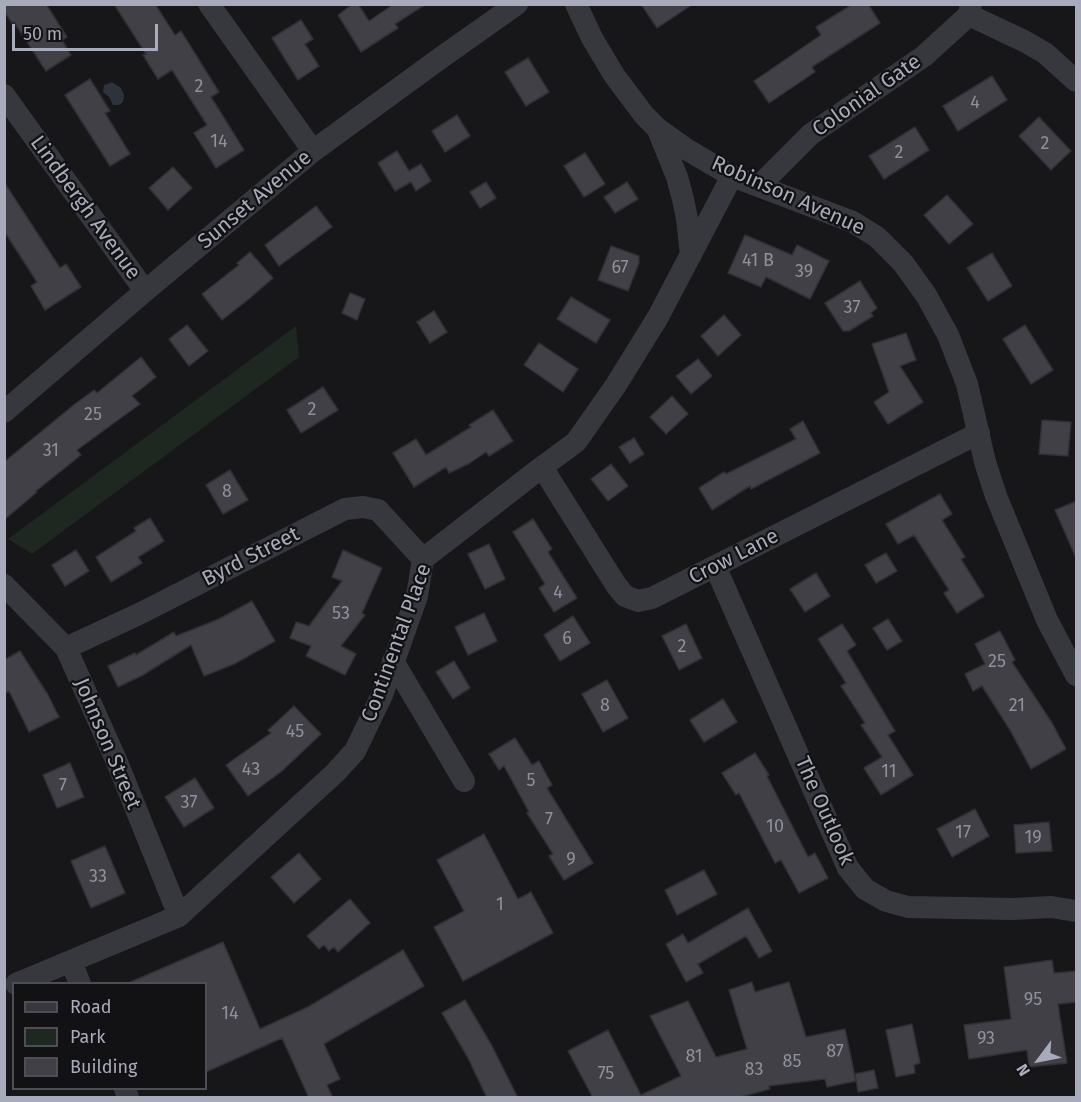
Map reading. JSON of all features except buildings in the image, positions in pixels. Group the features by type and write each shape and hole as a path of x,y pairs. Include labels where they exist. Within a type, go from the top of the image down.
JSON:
{"street":[{"path":"209,4 313,151"},
{"name":"Sunset Avenue","path":"4,412 313,151 517,4"},
{"name":"Robinson Avenue","path":"576,4 592,38 614,75 658,129 686,149 732,176 853,222 877,237 903,263 926,295 948,335 968,384 985,462 996,496 1047,620 1077,675"},
{"path":"970,10 1045,53 1077,81"},
{"name":"Colonial Gate","path":"759,186 811,134 924,56 970,10"},
{"name":"Lindbergh Avenue","path":"4,95 145,291"},
{"path":"658,129 683,199 691,255"},
{"name":"Continental Place","path":"20,982 179,916 356,751 382,695 417,596 423,560 576,442 616,385 658,317 732,176"},
{"name":"Crow Lane","path":"542,467 616,585 625,596 638,602 652,598 979,433"},
{"name":"Byrd Street","path":"66,648 141,613 345,509 363,507 378,510 423,560"},
{"name":"The Outlook","path":"716,566 848,868 865,889 886,901 908,907 1013,909 1051,906 1077,910"},
{"name":"Johnson Street","path":"6,589 66,648 117,762 179,916"},
{"path":"393,661 464,781"},
{"path":"71,961 79,982"}],"green space":[{"path":"296,326 299,357 32,554 8,539"}],"shaded area":[{"path":"112,82 121,88 124,95 123,102 119,105 113,105 103,92 104,85"}]}
